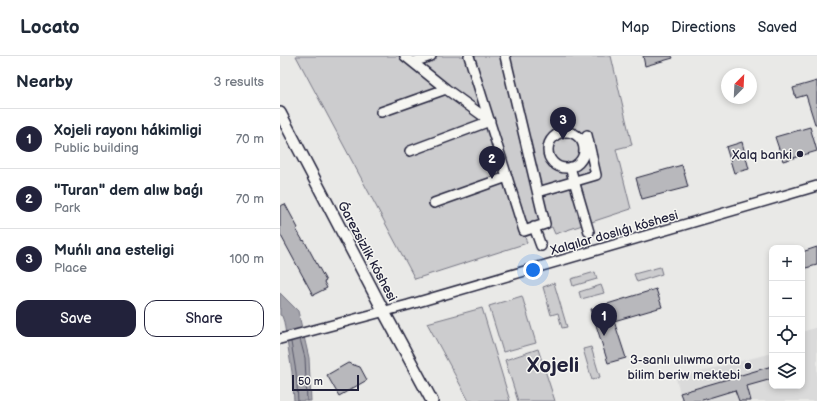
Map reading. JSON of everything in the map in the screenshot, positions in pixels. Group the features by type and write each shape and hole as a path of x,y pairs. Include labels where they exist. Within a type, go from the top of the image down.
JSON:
{"main road":[{"name":"Ǵarezsizlik kóshesi","path":"280,113 432,401"}],"street":[{"path":"405,56 446,89 490,121"},
{"path":"413,62 431,56"},
{"path":"469,56 524,231 545,224 505,56"},
{"path":"381,112 446,89"},
{"path":"410,151 490,121"},
{"path":"571,133 587,142 580,162 570,167 565,168 555,164 549,154 550,142 559,134 571,133"},
{"path":"538,192 596,175 587,142"},
{"path":"570,167 589,232"},
{"path":"434,203 507,177"},
{"name":"Xalqılar doslıǵı kóshesi","path":"280,339 408,306 817,186"},
{"path":"534,227 541,246"}],"shaded area":[{"path":"296,56 611,56 632,145 616,149 631,209 555,234 552,227 525,237 527,243 415,279"},
{"path":"660,267 662,274 637,282 634,274"},
{"path":"595,272 597,279 573,286 571,279"},
{"path":"554,283 567,327 562,328 558,313 551,315 543,287"},
{"path":"601,285 604,293 581,299 579,292"},
{"path":"522,296 536,343 503,352 489,306"},
{"path":"482,308 510,401 469,401 427,323"},
{"name":"3-sanlı ulıwma orta bilim beriw mektebi","path":"817,327 817,401 682,401 676,378 769,354 769,389 805,389 805,331"},
{"path":"591,347 600,377 592,380 583,349"},
{"path":"538,349 555,401 518,401 505,360"}],"water":[{"path":"280,293 298,311 309,358 311,401 294,401 292,372 284,322 282,316 280,315"}],"building":[{"path":"643,56 672,56 673,58 645,66"},
{"path":"817,81 817,124 815,124 806,95 796,98 793,88"},
{"path":"810,127 817,151 783,161 775,137"},
{"path":"742,142 749,169 734,173 726,147"},
{"path":"682,165 688,187 642,199 636,178"},
{"path":"285,204 298,228 296,229 303,241 304,240 326,281 324,282 327,288 313,295 280,234 280,206"},
{"path":"817,247 817,265 805,268 805,251"},
{"path":"656,289 662,307 614,321 626,358 608,363 591,309"},
{"path":"348,363 360,367 367,380 339,396 327,375"},
{"path":"769,367 769,380 747,386 751,401 739,401 735,390 699,401 683,401 680,393"}],"place":[{"name":"Muńlı ana esteligi","path":"563,140"},
{"name":"Xalq banki","path":"800,154"},
{"name":"\"Turan\" dem alıw baǵı","path":"492,179"},
{"name":"Xojeli rayonı hákimligi","path":"604,336"},
{"name":"3-sanlı ulıwma orta bilim beriw mektebi","path":"748,366"}],"district":[{"name":"Xojeli","path":"553,365"}]}
